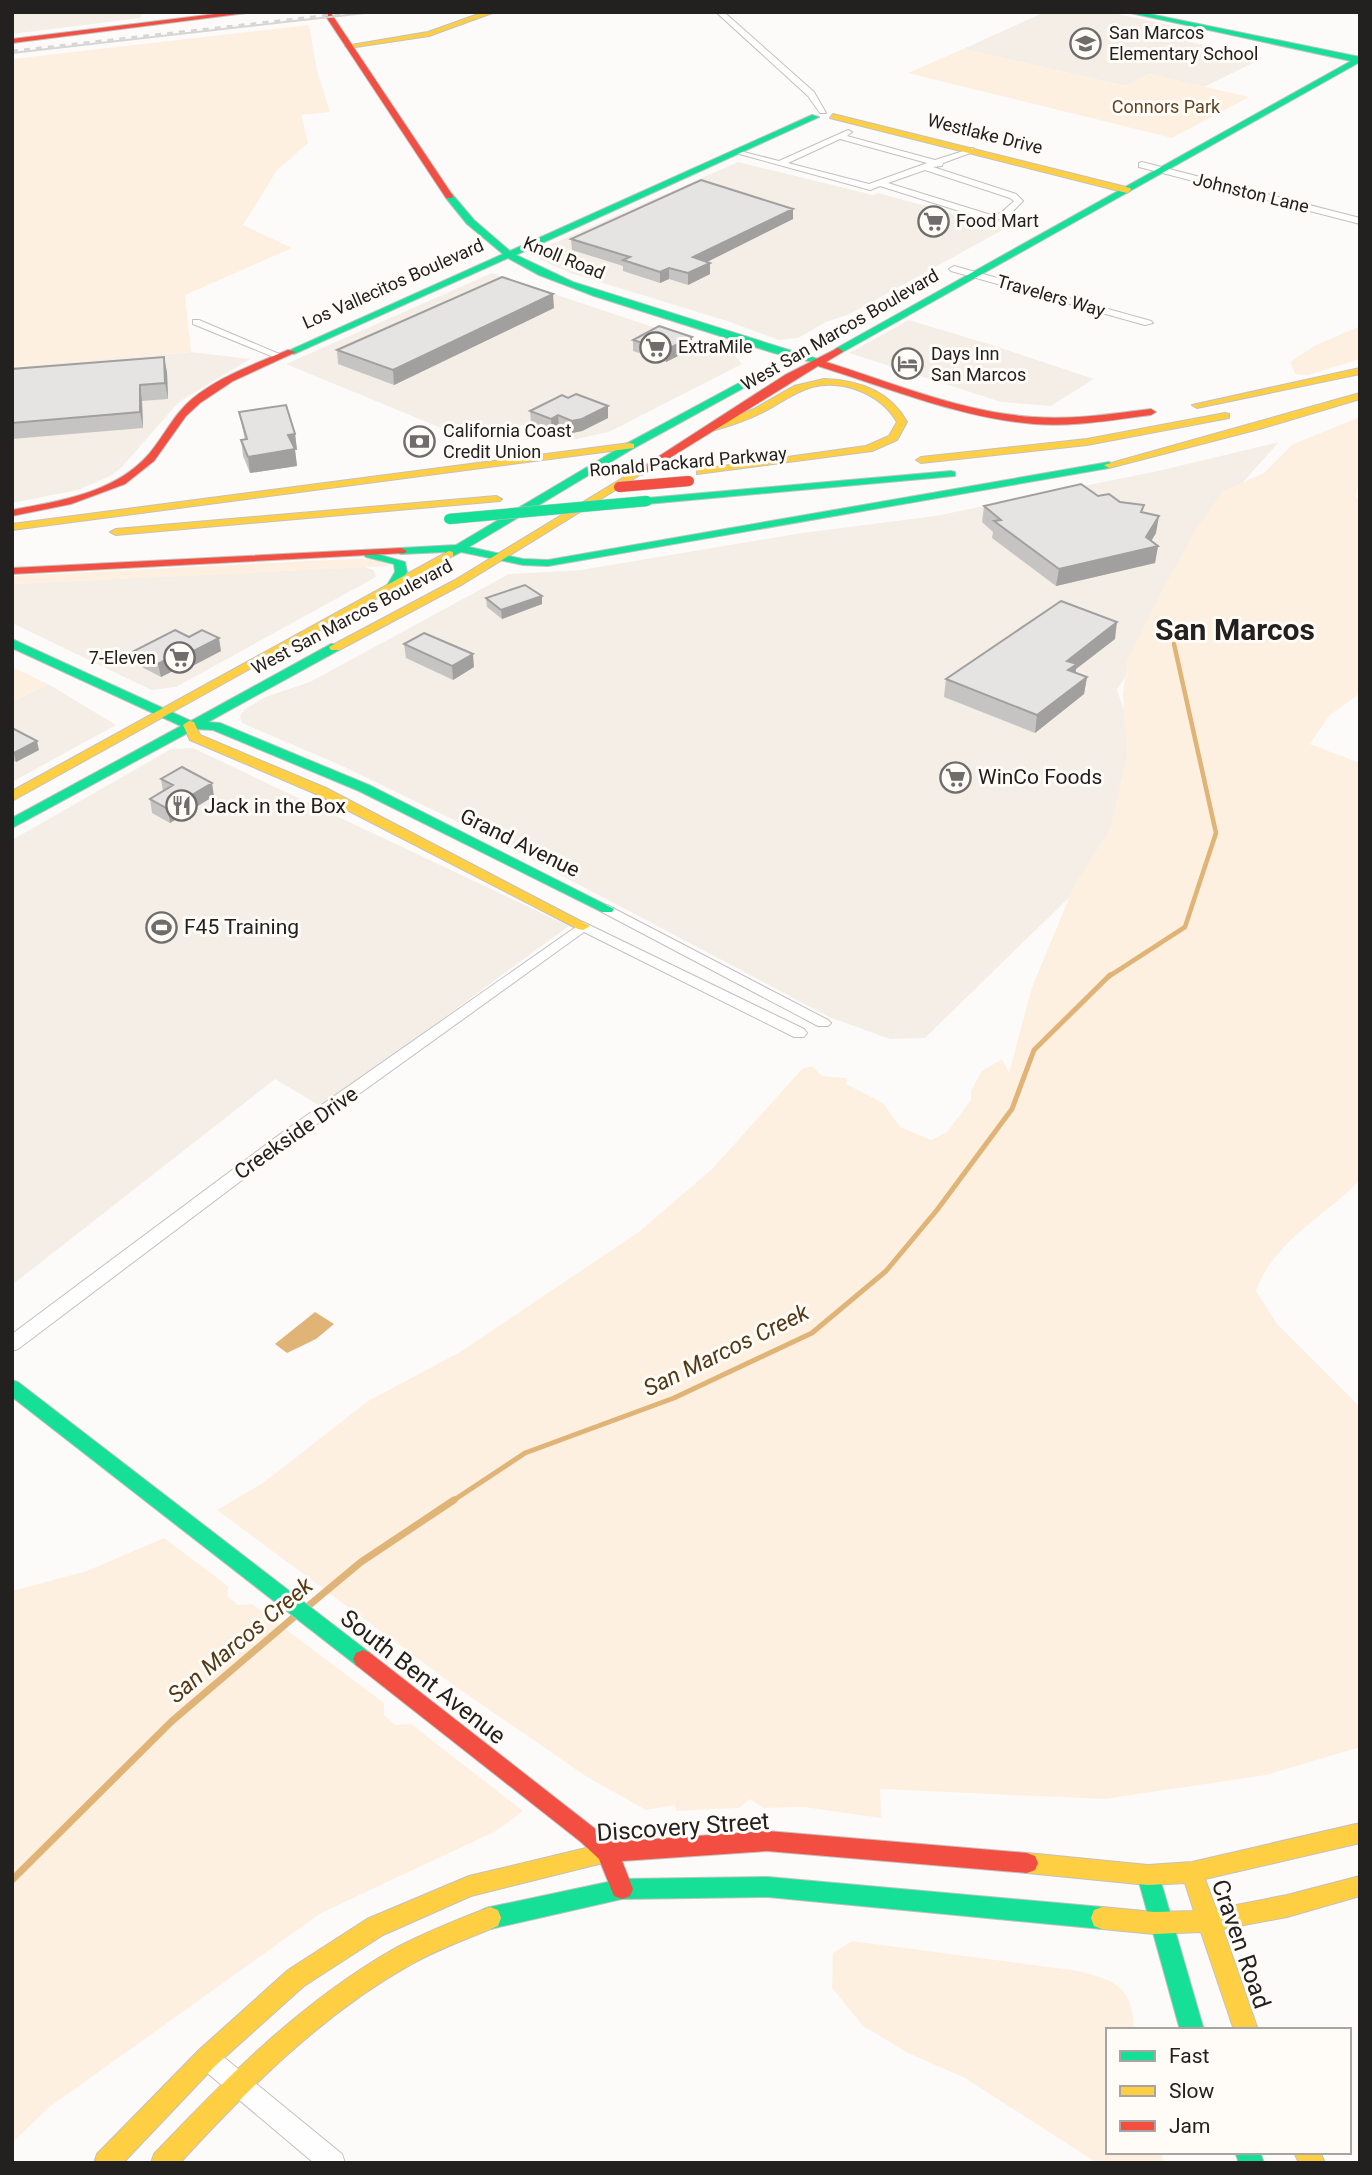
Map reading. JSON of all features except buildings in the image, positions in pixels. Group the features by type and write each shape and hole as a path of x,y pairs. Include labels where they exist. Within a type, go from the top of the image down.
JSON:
{"main road":[{"path":"12,41 251,12"},
{"name":"Knoll Road","path":"326,12 427,165 475,229 507,255 579,286 949,404 1017,419 1080,421 1171,409 1360,371"},
{"path":"349,46 429,34 492,12"},
{"path":"1129,12 1338,56 1359,54"},
{"name":"West San Marcos Boulevard","path":"12,824 503,556 817,362 1128,190 1359,54"},
{"name":"West San Marcos Boulevard","path":"12,797 392,587 630,446 721,399 792,356 873,314 1338,56"},
{"name":"Westlake Drive","path":"824,115 1128,190"},
{"name":"Los Vallecitos Boulevard","path":"12,513 45,508 83,496 130,475 148,461 190,405 205,393 279,356 824,115"},
{"path":"865,337 859,332 869,324 873,314"},
{"name":"Ronald Packard Parkway","path":"104,533 571,492 695,476 985,454 1125,436 1230,415 1360,376"},
{"path":"695,476 868,449 893,438 902,422 894,406 874,394 838,383 813,382 798,387 758,411 712,428"},
{"name":"Ronald Packard Parkway","path":"272,535 1048,464 1259,426 1360,396"},
{"path":"12,571 459,548 523,562 548,563 776,521 1127,463 1259,426"},
{"path":"12,527 630,446"},
{"path":"12,542 65,537"},
{"path":"12,559 135,548"},
{"path":"341,552 383,556 399,562 401,572 392,587"},
{"name":"Grand Avenue","path":"12,643 189,725 215,726 353,784 607,909"},
{"name":"Grand Avenue","path":"189,725 195,737 321,791 583,926"},
{"name":"South Bent Avenue","path":"12,1387 544,1800 607,1852 622,1889"},
{"name":"Discovery Street","path":"106,2163 207,2058 296,1978 376,1927 470,1886 607,1852 767,1841 907,1851 1148,1875 1192,1872 1360,1833"},
{"name":"Craven Road","path":"1192,1872 1245,2028"},
{"path":"1148,1875 1191,2028"},
{"path":"163,2163 236,2084 322,2010 402,1957 491,1918 622,1889 768,1887 1162,1923 1207,1920 1302,1904 1360,1886"}],"street":[{"path":"719,12 811,94 824,115"},
{"path":"779,164 853,129"},
{"path":"839,136 939,164"},
{"path":"736,152 870,187 939,164 970,150"},
{"name":"Johnston Lane","path":"1142,165 1360,220"},
{"path":"878,183 991,218 1004,215 1019,201 1013,196 928,168"},
{"name":"Travelers Way","path":"954,269 1148,323"},
{"path":"196,323 279,356"},
{"name":"Grand Avenue","path":"607,909 823,1023"},
{"name":"Grand Avenue","path":"583,926 800,1033"},
{"name":"Creekside Drive","path":"12,1344 289,1136 583,926"},
{"path":"207,2058 333,2163"}],"shaded area":[{"path":"12,12 143,12 140,18 12,34"},
{"name":"San Marcos Elementary School","path":"1045,12 1109,12 1173,26 1164,31 1163,36 1263,58 1204,87 1149,74 1125,86 963,49"},
{"path":"738,162 873,195 878,193 1006,228 850,314 826,322 798,338 779,340 727,321 570,273 541,260 534,252"},
{"path":"492,273 733,354 742,364 609,432 576,439 523,425 470,440 286,364"},
{"path":"909,320 1094,379 1051,406 1001,402 849,353"},
{"path":"191,352 250,359 179,402 121,468 110,476 78,490 12,503 12,367"},
{"path":"1279,442 1228,499 1164,617 1117,690 1133,736 1127,841 925,1038 890,1039 829,1017 491,838 338,764 242,723 240,716 244,710 265,697 310,682 509,574 581,570 802,533 935,516 1158,471"},
{"path":"364,567 374,570 376,577 176,687 152,690 12,623 12,584"},
{"path":"48,684 116,725 12,782 12,702"},
{"path":"193,748 569,926 322,1107 275,1079 12,1285 12,840 171,749"},
{"path":"315,1312 334,1324 316,1339 287,1353 275,1344"}],"green space":[{"path":"309,25 317,71 330,112 301,115 308,143 277,170 243,225 292,248 185,295 191,352 12,367 12,59"},
{"name":"Connors Park","path":"963,49 1125,86 1149,74 1249,97 1172,138 908,73"},
{"path":"1360,326 1360,359 1308,375 1295,374 1290,362 1314,346"},
{"path":"1360,417 1360,485 1357,487 1356,497 1360,501 1360,693 1329,716 1310,744 1360,763 1360,1180 1287,1244 1274,1258 1256,1291 1277,1324 1360,1407 1360,1747 1266,1775 1104,1799 880,1789 881,1818 804,1807 763,1808 750,1799 739,1808 676,1811 675,1805 646,1810 587,1777 452,1684 217,1510 263,1483 368,1401 460,1352 640,1231 713,1168 802,1069 812,1066 822,1076 847,1078 846,1084 883,1103 900,1127 931,1140 947,1132 971,1100 971,1090 982,1071 1002,1059 1009,1073 1032,987 1075,884 1110,829 1127,756 1123,694 1127,661 1164,587 1196,529 1223,491 1264,473 1293,444"},
{"path":"377,559 391,566 12,584 12,576"},
{"path":"12,667 48,684 12,702"},
{"path":"164,1538 228,1586 227,1596 238,1605 252,1604 384,1703 384,1715 395,1725 411,1724 523,1811 496,1831 321,1913 48,2108 12,2143 12,1591 87,1571"},
{"path":"852,1941 1078,1971 1112,1982 1126,1995 1133,2015 1134,2028 1106,2028 1106,2154 1162,2154 1163,2163 1097,2163 965,2078 908,2053 863,2026 832,1988 833,1953"}],"waterway":[{"name":"San Marcos Creek","path":"1108,977 1185,927 1216,833 1174,644"},
{"name":"San Marcos Creek","path":"451,1502 525,1453 674,1398 812,1333 886,1271 937,1210 1012,1109 1034,1050 1110,975"},
{"name":"San Marcos Creek","path":"307,1607 361,1562 451,1502"},
{"name":"San Marcos Creek","path":"12,1880 172,1721 294,1617"}],"tram line":[{"path":"12,53 374,12"}],"railway":[{"path":"12,51 355,12"}],"traffic: fast":[{"path":"1129,12 1357,60"},
{"path":"838,351 1360,59"},
{"path":"291,352 815,117"},
{"path":"449,196 493,243 517,260 543,273 598,294 817,362"},
{"path":"449,554 630,446 767,371"},
{"path":"401,551 459,548 523,562 548,563 1109,465"},
{"path":"647,501 951,474"},
{"path":"449,519 647,501"},
{"path":"370,555 399,562 401,572 392,587"},
{"path":"12,643 189,725 215,726 364,788 607,909"},
{"path":"12,824 335,647"},
{"path":"12,1387 363,1659"},
{"path":"1148,1875 1191,2028"},
{"path":"490,1918 622,1889 768,1887 1102,1918"},
{"path":"1248,2154 1252,2163"}],"traffic: slow":[{"path":"349,46 429,34 492,12"},
{"path":"833,116 1127,190"},
{"path":"1197,405 1360,371"},
{"path":"701,472 868,449 893,438 902,422 896,412 876,395 850,385 824,382 798,389 753,413 712,428"},
{"path":"1242,429 1360,396"},
{"path":"921,460 1087,442 1225,416"},
{"path":"1109,465 1259,426"},
{"path":"12,527 630,446"},
{"path":"335,647 459,582 638,473"},
{"path":"116,532 496,499"},
{"path":"12,797 449,554"},
{"path":"189,725 195,737 321,791 583,926"},
{"path":"1027,1863 1148,1875 1192,1872 1360,1833"},
{"path":"106,2163 207,2058 296,1978 375,1927 469,1886 611,1852"},
{"path":"1192,1872 1245,2028"},
{"path":"1102,1918 1162,1923 1212,1920 1287,1906 1360,1886"},
{"path":"163,2163 245,2078 335,2000 402,1957 490,1918"},
{"path":"1307,2154 1313,2163"}],"traffic: jam":[{"path":"12,41 251,12"},
{"path":"326,12 449,196"},
{"path":"638,473 789,377 838,351"},
{"path":"12,513 86,497 121,482 150,459 183,414 196,401 230,379 291,352"},
{"path":"817,362 941,402 1018,419 1068,421 1151,412"},
{"path":"619,487 689,481"},
{"path":"12,571 401,551"},
{"path":"363,1659 589,1835 607,1852 622,1889"},
{"path":"611,1852 767,1841 1027,1863"}],"place":[{"name":"San Marcos Elementary School","path":"1086,43"},
{"name":"Food Mart","path":"933,221"},
{"name":"ExtraMile","path":"655,347"},
{"name":"Days Inn San Marcos","path":"908,364"},
{"name":"California Coast Credit Union","path":"420,441"},
{"name":"7-Eleven","path":"179,658"},
{"name":"WinCo Foods","path":"955,777"},
{"name":"Jack in the Box","path":"181,806"},
{"name":"F45 Training","path":"161,927"}],"district":[{"name":"San Marcos","path":"1235,630"}]}
